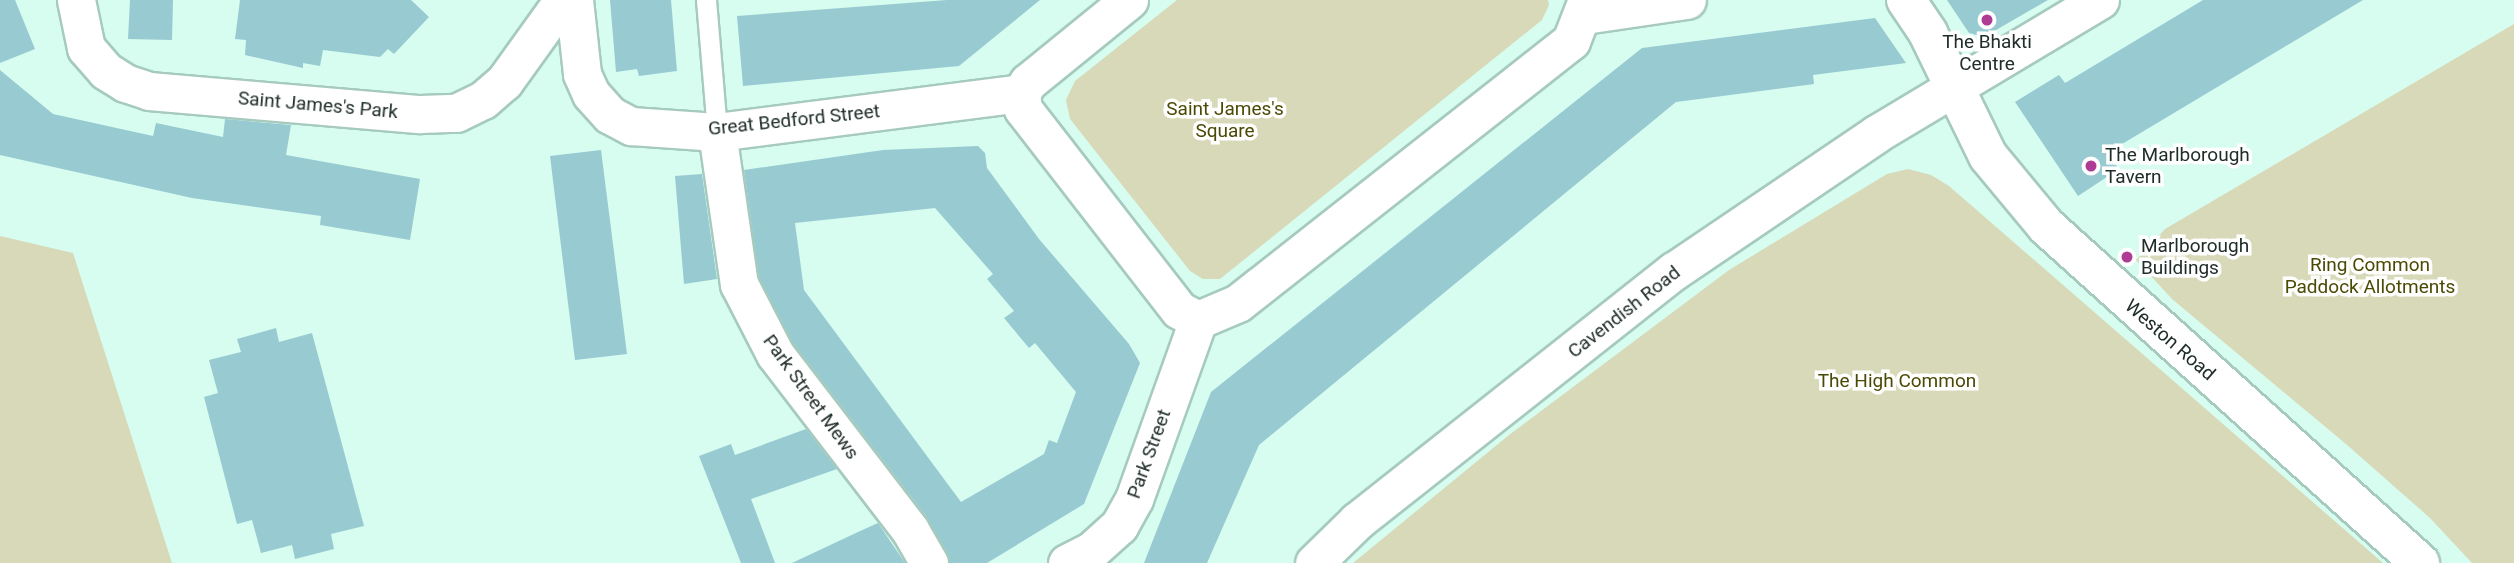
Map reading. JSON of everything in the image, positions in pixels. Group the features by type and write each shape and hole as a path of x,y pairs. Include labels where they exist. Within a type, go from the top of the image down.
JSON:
{"street":[{"name":"Saint James's Park","path":"76,0 86,48 106,72 125,83 149,91 420,114 456,113 483,100 504,82 563,0"},
{"name":"Great Bedford Street","path":"575,0 582,74 591,94 610,115 631,126 718,132 1021,93"},
{"path":"1129,0 1028,82 1021,93 1023,109 1178,310 1198,320 1238,303 1571,41 1586,7 1687,0"},
{"name":"Weston Road","path":"1906,0 1988,156 2047,227 2420,563"},
{"path":"1954,88 2100,0"},
{"name":"Cavendish Road","path":"1314,563 1357,521 1674,271 1876,134 1954,88"},
{"name":"Park Street Mews","path":"718,132 739,284 775,354 910,530 929,563"},
{"name":"Park Street","path":"1067,563 1091,551 1119,526 1134,499 1198,320"}],"lane":[{"path":"706,0 718,132"}],"green space":[{"name":"Saint James's Square","path":"1177,0 1548,0 1549,5 1542,20 1220,279 1203,279 1190,271 1070,119 1066,100 1075,81"},
{"name":"Ring Common Paddock Allotments","path":"2514,24 2514,563 2472,563 2430,518 2172,299 2136,260 2165,229"},
{"name":"The High Common","path":"1908,169 1931,175 1949,186 2383,563 1353,563 1509,435 1729,270 1887,174"},
{"path":"0,236 73,253 172,563 0,563"}],"building":[{"path":"0,0 15,0 35,49 0,63"},
{"path":"130,0 173,0 172,40 128,39"},
{"path":"240,0 411,0 429,17 394,54 388,49 380,57 323,50 320,66 303,63 303,68 245,55 246,40 235,39"},
{"path":"610,0 671,0 677,71 639,76 637,69 616,72"},
{"path":"947,0 1040,0 959,66 743,86 737,16"},
{"name":"The Bhakti Centre","path":"1947,0 2048,0 1984,37 1969,33"},
{"path":"2203,0 2363,0 2107,153 2119,169 2078,196 2015,102 2059,75 2065,83"},
{"path":"1875,18 1906,63 1813,75 1814,84 1676,102 1259,445 1207,563 1144,563 1211,392 1642,48"},
{"path":"0,70 53,114 153,136 156,123 223,137 225,119 291,125 286,155 420,179 410,240 320,225 321,216 192,198 0,155"},
{"path":"978,146 985,153 987,168 1039,239 1129,344 1140,363 1084,504 987,563 950,563 927,517 793,343 759,278 744,170 883,150","holes":["935,208 993,274 987,279 1014,311 1004,318 1029,348 1035,343 1076,392 1057,443 1049,440 1044,454 961,502 804,290 795,223"]},
{"path":"601,150 627,354 575,360 550,156"},
{"path":"702,174 717,279 684,284 675,176"},
{"path":"276,328 279,342 312,333 364,526 331,534 334,549 295,559 292,545 261,553 252,520 237,524 204,397 218,393 209,360 241,352 237,339"},
{"path":"806,429 837,469 751,499 775,563 741,563 699,456 731,444 735,455"},
{"path":"878,523 905,563 792,563 858,532"}],"place":[{"name":"The Bhakti Centre","path":"1987,20"},
{"name":"The Marlborough Tavern","path":"2091,166"},
{"name":"Marlborough Buildings","path":"2127,257"}]}
